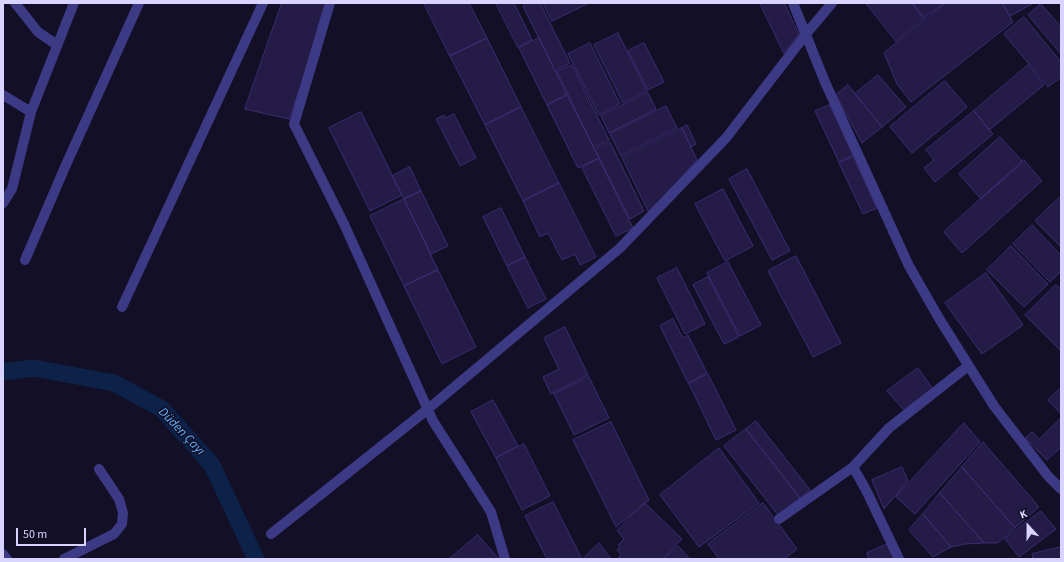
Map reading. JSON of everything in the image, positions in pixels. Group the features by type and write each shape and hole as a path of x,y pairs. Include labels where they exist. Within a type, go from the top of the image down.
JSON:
{"street":[{"path":"16,3 38,32 57,45"},
{"path":"3,203 31,112 74,3"},
{"path":"25,260 139,3"},
{"path":"122,307 263,3"},
{"path":"330,3 294,124 344,224 433,421 491,512 505,559"},
{"path":"793,3 825,82 909,266 968,366 994,406 1048,476 1061,489"},
{"path":"271,534 428,409 620,248 726,138 806,34 832,3"},
{"path":"3,95 31,112"},
{"path":"779,519 853,467 889,428 968,366"},
{"path":"853,467 866,490 899,559"},
{"path":"64,559 114,534 122,524 123,513 119,499 99,469"},
{"path":"3,554 7,559"}],"building":[{"path":"282,3 330,3 289,119 245,109"},
{"path":"424,3 469,3 487,38 450,56"},
{"path":"496,3 514,3 532,40 518,47"},
{"path":"528,3 540,3 570,63 555,71 523,6"},
{"path":"543,3 589,3 552,21"},
{"path":"760,3 784,3 799,34 784,53"},
{"path":"866,3 912,3 924,18 896,41"},
{"path":"912,3 944,3 924,18"},
{"path":"946,3 1002,3 1013,22 911,102 897,84 884,53"},
{"path":"1003,3 1032,3 1032,4 1010,16"},
{"path":"1041,4 1061,27 1061,54 1028,15"},
{"path":"1024,17 1061,62 1061,77 1048,87 1004,34"},
{"path":"618,33 647,91 623,103 594,45"},
{"path":"487,38 521,107 485,125 450,56"},
{"path":"539,38 567,95 547,105 519,48"},
{"path":"590,43 620,104 599,115 568,54"},
{"path":"644,43 664,82 648,90 628,51"},
{"path":"572,65 609,140 594,148 557,72"},
{"path":"1028,65 1044,85 989,130 974,111"},
{"path":"878,75 906,107 882,127 855,94"},
{"path":"945,81 967,107 912,153 890,127"},
{"path":"848,85 882,127 862,143 836,95"},
{"path":"648,93 656,109 609,133 601,116"},
{"path":"567,95 599,158 578,168 547,105"},
{"path":"830,105 853,155 839,162 815,111"},
{"path":"666,106 677,128 621,156 610,134"},
{"path":"521,107 559,183 523,201 485,125"},
{"path":"974,111 993,134 935,182 924,168 934,160 926,150"},
{"path":"361,112 402,195 370,211 329,128"},
{"path":"454,114 476,158 460,166 436,119 444,115 445,118"},
{"path":"687,125 696,144 691,147 682,128"},
{"path":"682,128 697,160 649,213 622,158"},
{"path":"1000,137 1023,162 981,199 959,174"},
{"path":"610,142 644,211 630,219 595,150"},
{"path":"853,157 877,208 863,214 839,163"},
{"path":"599,159 633,228 616,236 582,168"},
{"path":"1024,160 1042,181 962,253 944,232"},
{"path":"410,167 421,191 404,199 392,176"},
{"path":"747,169 790,251 772,260 729,179"},
{"path":"559,183 596,257 580,265 575,254 562,260 548,233 540,237 523,201"},
{"path":"723,189 753,246 725,261 695,204"},
{"path":"421,191 448,246 431,254 404,199"},
{"path":"1061,196 1061,247 1035,221"},
{"path":"404,199 438,270 404,286 370,216"},
{"path":"501,208 525,257 507,266 483,217"},
{"path":"1032,225 1061,255 1061,271 1050,282 1013,244"},
{"path":"1011,246 1048,284 1024,307 987,270"},
{"path":"796,256 841,343 813,357 768,271"},
{"path":"525,257 546,299 528,308 507,266"},
{"path":"728,262 761,325 740,336 707,273"},
{"path":"677,268 705,324 685,334 657,278"},
{"path":"438,270 476,347 442,364 404,286"},
{"path":"986,273 1023,325 982,354 945,303"},
{"path":"708,277 739,337 724,344 693,285"},
{"path":"1056,285 1061,289 1061,351 1025,315"},
{"path":"673,319 683,338 688,335 707,373 688,383 660,326"},
{"path":"565,327 588,375 551,394 543,377 559,369 544,338"},
{"path":"918,368 933,389 904,410 887,391"},
{"path":"708,374 736,430 716,440 689,384"},
{"path":"589,377 609,418 574,435 554,394"},
{"path":"1061,388 1061,414 1048,400"},
{"path":"493,400 518,446 496,458 471,412"},
{"path":"1061,418 1061,447 1047,460 1025,438 1032,432 1039,439"},
{"path":"756,421 810,490 800,498 746,429"},
{"path":"611,422 649,500 616,527 573,440"},
{"path":"964,423 980,442 915,514 896,497"},
{"path":"746,429 800,498 778,515 724,446"},
{"path":"983,442 1039,507 1015,528 962,467"},
{"path":"524,444 550,496 522,510 496,458"},
{"path":"719,448 759,503 699,547 660,495"},
{"path":"902,467 908,481 884,509 872,480"},
{"path":"962,467 1015,528 998,543 984,543 940,493"},
{"path":"940,493 984,543 965,544 951,547 923,514"},
{"path":"553,502 582,559 547,559 525,516"},
{"path":"645,503 682,539 663,559 619,559 618,558 621,555 617,550 620,547 618,545 624,539 617,531"},
{"path":"763,503 797,549 784,559 719,559 708,544"},
{"path":"1041,511 1056,529 1019,557 1005,539"},
{"path":"923,514 951,547 933,557 909,530"},
{"path":"478,535 499,559 449,559"},
{"path":"599,543 611,559 583,559"},
{"path":"890,543 897,559 869,559 867,553"},
{"path":"678,546 690,559 665,559"},
{"path":"1061,547 1061,559 1033,559 1032,554"}],"waterway":[{"name":"Düden Çayı","path":"3,372 34,368 114,383 162,409 212,465 256,559"}]}
